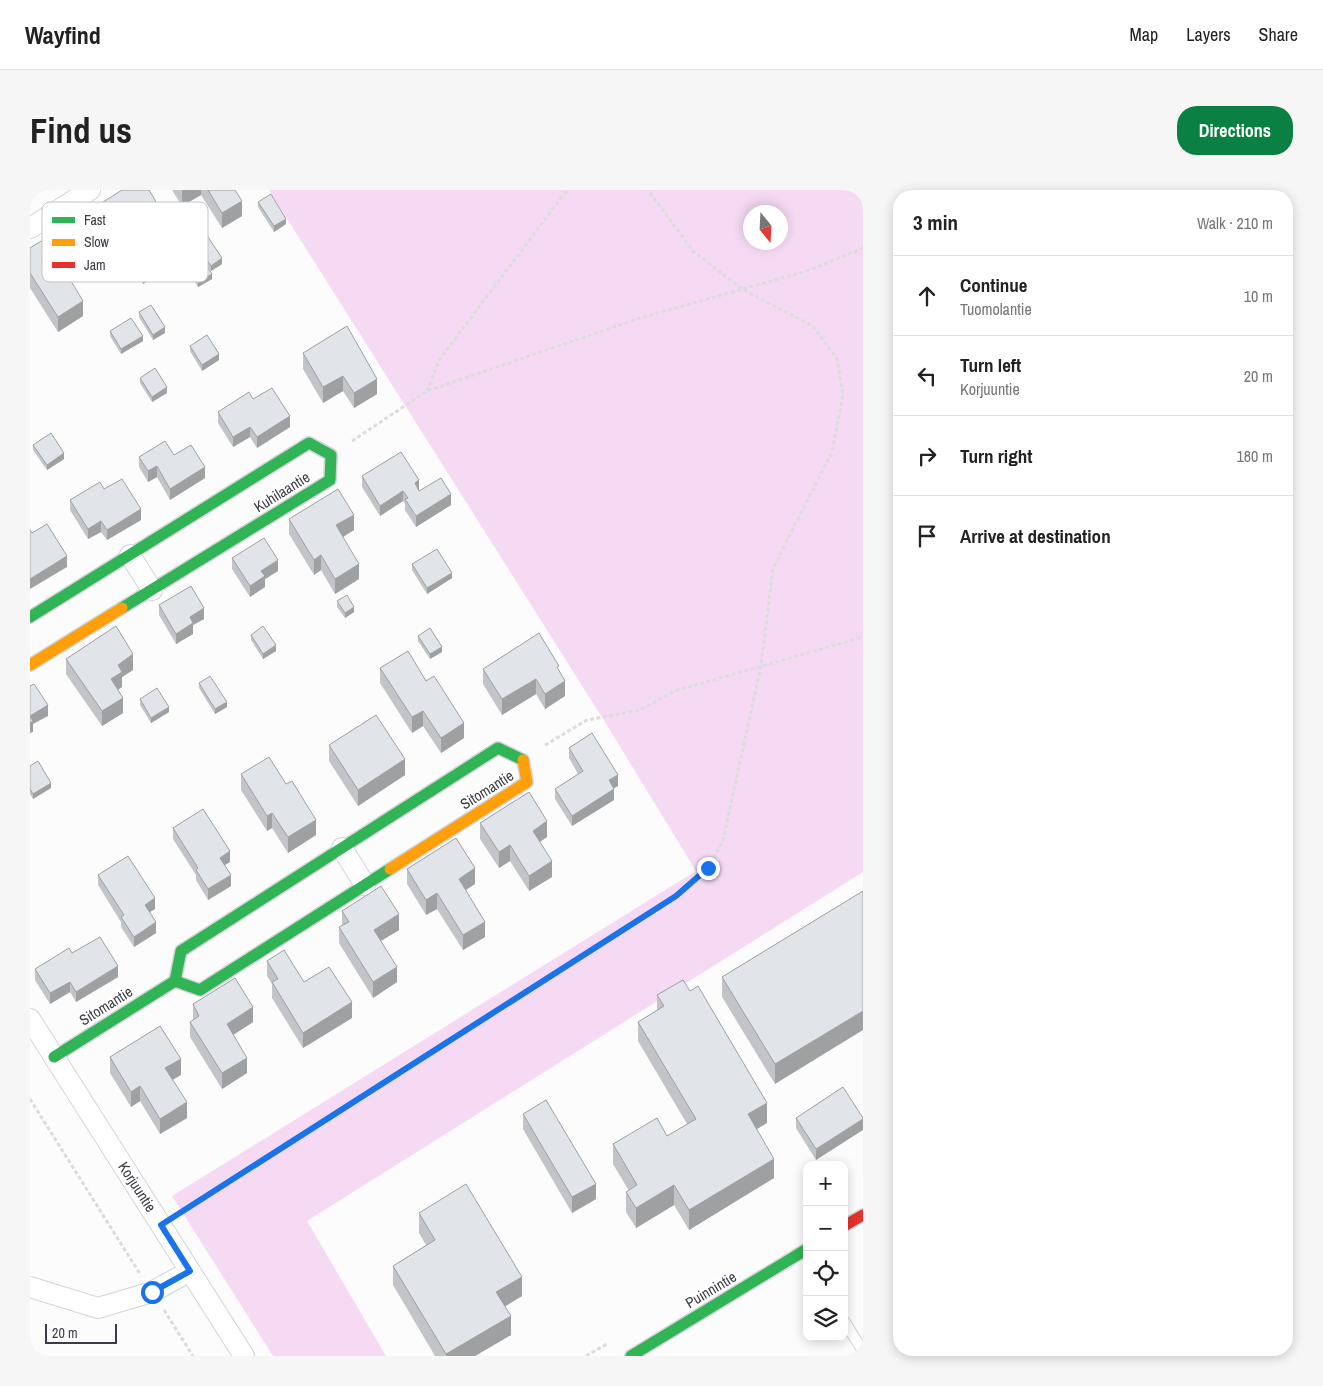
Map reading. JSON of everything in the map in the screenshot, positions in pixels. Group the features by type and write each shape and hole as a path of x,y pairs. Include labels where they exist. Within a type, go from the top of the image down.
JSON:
{"street":[{"path":"71,202 90,190"},
{"path":"30,228 42,220"},
{"name":"Kuhilaantie","path":"30,617 309,443 330,455 330,480 30,665"},
{"path":"130,555 152,590"},
{"name":"Sitomantie","path":"54,1057 175,981 181,951 498,748 523,759 527,782 200,990 175,981"},
{"path":"342,848 365,885"},
{"name":"Korjuuntie","path":"30,1019 244,1356"},
{"path":"848,1224 863,1215"},
{"name":"Puinnintie","path":"631,1356 803,1255"},
{"path":"30,1287 98,1308 152,1292 190,1271"}],"lane":[{"path":"848,1327 863,1350"}],"path":[{"path":"427,391 440,359 567,190"},
{"path":"161,1225 676,896 708,868 724,840 761,666 773,568 832,452 843,394 837,358 813,326 742,289 693,251 648,190"},
{"path":"330,455 427,391 640,318 810,270 863,248"},
{"path":"523,759 587,720 640,710 675,691 863,637"},
{"path":"30,1099 194,1356"}],"shaded area":[{"path":"269,190 863,190 863,872 307,1221 386,1356 273,1356 172,1196 696,871 605,722"}],"building":[{"path":"122,190 149,190 156,202 103,202"},
{"path":"208,190 235,190 242,201 222,213"},
{"path":"271,194 286,219 274,226 258,202"},
{"path":"208,237 222,258 211,266 208,261"},
{"path":"42,241 42,282 72,282 83,301 58,317 30,273 30,248"},
{"path":"208,268 212,274 208,276"},
{"path":"151,305 165,327 153,335 139,312"},
{"path":"131,318 143,336 121,349 110,331"},
{"path":"347,326 377,379 354,393 343,376 323,387 303,353"},
{"path":"207,335 219,354 202,365 190,346"},
{"path":"155,368 167,387 152,397 140,378"},
{"path":"272,388 290,416 257,437 250,427 233,437 218,412 249,392 253,399"},
{"path":"51,433 64,453 47,465 33,445"},
{"path":"165,441 174,455 191,445 205,467 170,489 157,466 148,471 139,457"},
{"path":"401,452 419,480 415,483 419,491 441,478 451,494 416,516 405,499 408,498 403,491 380,506 362,476"},
{"path":"122,479 141,509 107,530 101,521 88,529 70,500 100,482 104,489"},
{"path":"338,489 354,515 336,525 359,564 335,579 321,555 314,560 289,519"},
{"path":"47,524 67,556 30,579 30,530 32,533"},
{"path":"264,538 278,560 261,571 265,576 250,586 232,558"},
{"path":"437,549 452,573 427,588 412,564"},
{"path":"191,586 204,608 190,617 193,623 176,634 159,605"},
{"path":"347,595 354,607 345,613 337,601"},
{"path":"116,626 133,654 118,665 122,672 111,679 123,698 102,711 66,659"},
{"path":"263,626 276,645 263,654 251,635"},
{"path":"430,628 442,647 430,654 418,636"},
{"path":"539,633 559,666 557,667 565,681 545,694 536,679 502,699 483,669"},
{"path":"408,651 426,681 434,676 464,723 441,738 423,711 412,717 380,668"},
{"path":"210,676 227,702 215,709 199,683"},
{"path":"34,684 48,705 30,716 30,686"},
{"path":"157,688 169,707 151,718 140,699"},
{"path":"376,715 405,759 358,790 329,745"},
{"path":"592,733 618,775 609,780 614,789 572,816 555,789 583,771 569,748"},
{"path":"269,757 286,784 292,781 316,820 288,837 272,813 267,816 241,774"},
{"path":"38,761 51,783 33,794 30,789 30,766"},
{"path":"529,792 547,821 533,831 552,861 529,876 510,845 499,852 480,823"},
{"path":"203,809 230,851 220,858 231,875 208,889 196,870 198,868 173,828"},
{"path":"456,838 475,868 459,879 485,922 463,935 437,893 426,900 407,869"},
{"path":"128,856 155,898 145,905 156,922 134,937 121,917 124,915 98,875"},
{"path":"381,886 399,914 374,930 397,967 373,982 339,927 349,922 342,911"},
{"path":"863,891 863,1011 775,1064 722,977"},
{"path":"100,937 118,966 76,992 70,982 50,993 35,969 69,948 72,953"},
{"path":"284,950 304,982 329,967 352,1002 303,1033 272,982 278,979 267,961"},
{"path":"235,978 253,1007 227,1024 247,1058 222,1073 190,1022 199,1016 193,1004"},
{"path":"683,980 690,991 698,986 767,1103 748,1114 774,1159 689,1210 674,1185 636,1208 626,1192 637,1185 613,1144 657,1118 667,1136 696,1119 638,1022 664,1006 657,995"},
{"path":"160,1026 181,1059 165,1068 187,1102 160,1119 140,1086 131,1092 110,1057"},
{"path":"843,1087 863,1119 816,1149 796,1118"},
{"path":"546,1100 596,1184 572,1197 523,1114"},
{"path":"466,1184 522,1277 496,1292 511,1316 446,1354 393,1266 435,1240 419,1213"}],"traffic: fast":[{"path":"30,617 309,443 331,455 330,480 122,608"},
{"path":"175,981 181,951 498,748 523,760"},
{"path":"54,1057 175,981 200,990 390,869"},
{"path":"631,1356 804,1251"}],"traffic: slow":[{"path":"30,665 122,608"},
{"path":"390,869 527,782 523,760"}],"traffic: jam":[{"path":"848,1224 863,1215"}],"route":[{"path":"152,1292 190,1271 161,1225 676,896 708,868"}]}
